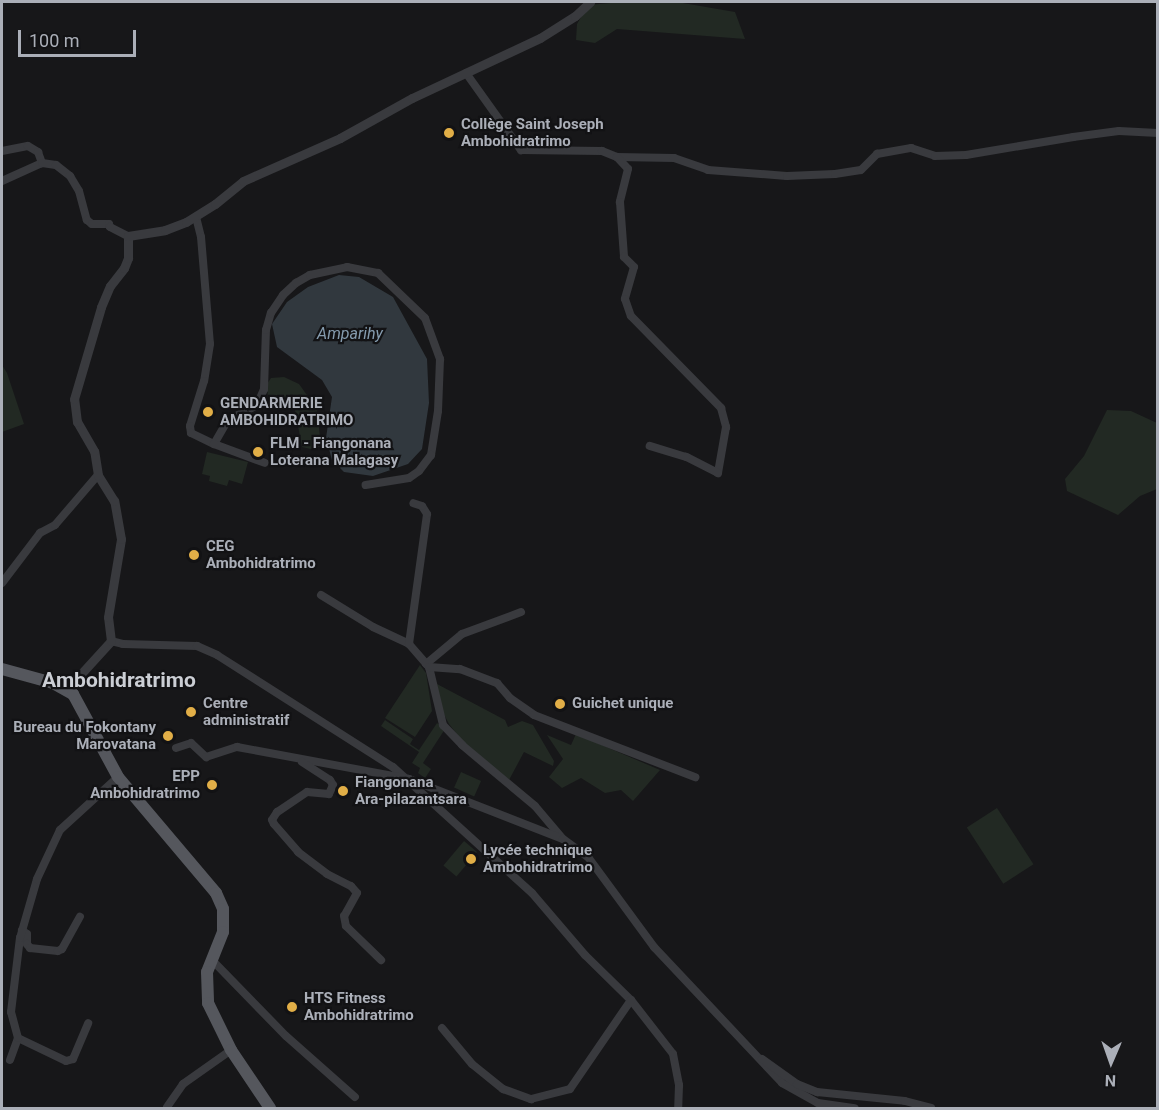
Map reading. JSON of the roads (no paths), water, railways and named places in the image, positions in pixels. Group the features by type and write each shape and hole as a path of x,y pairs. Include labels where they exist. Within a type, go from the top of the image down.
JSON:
{"main road":[{"path":"2,669 63,688 118,777 221,902 223,932 212,960 206,986 208,1003 231,1050 270,1108"}],"street":[{"path":"2,181 42,163 56,165 70,176 79,191 87,220 92,224 109,224 110,227 128,236 165,230 196,217 243,181 340,138 412,98 540,38 591,2"},
{"path":"466,73 520,150 602,151 617,157 674,158 708,170 764,174 835,174 861,170 877,154 911,148 935,156 966,155 1073,136 1119,131 1158,133"},
{"path":"2,151 28,146 38,152 42,163"},
{"path":"617,157 628,170 620,202 624,257 634,267 625,299 631,316 721,408 726,427 718,473 686,457 650,446"},
{"path":"196,217 201,237 210,344 204,381 190,426 190,433 265,463"},
{"path":"63,688 79,676 111,641 108,617 121,539 114,501 98,475 94,451 77,422 74,399 101,307 110,286 124,268 128,258 128,236"},
{"path":"214,444 228,420 257,405 264,389 266,330 271,313 283,295 310,275 347,267 378,273 425,318 440,359 438,411 431,454 419,471 409,478 366,485"},
{"path":"2,583 40,533 55,525 98,475"},
{"path":"409,644 427,514 422,506 413,503"},
{"path":"321,595 373,627 409,644 427,665 443,725 462,745 535,806 563,839 588,857 654,947 782,1083 797,1093 818,1102 855,1108"},
{"path":"427,665 462,634 521,612"},
{"path":"111,641 123,644 197,646 217,655 409,779 483,851 532,893 585,955 631,1000 673,1054 680,1085 678,1108"},
{"path":"427,665 460,669 497,683 510,698 534,715 695,777"},
{"path":"176,748 191,743 206,757 237,747 409,779 563,839"},
{"path":"298,760 330,780 333,784 331,790 326,796 307,792 277,812 272,820 273,824 298,852 357,893 344,916 346,926 381,960"},
{"path":"10,1060 18,1038 11,1012 22,930 37,879 60,830 118,777"},
{"path":"22,930 27,934 27,944 30,948 58,951 62,949 80,917"},
{"path":"212,960 286,1036 355,1097"},
{"path":"442,1028 472,1064 503,1089 531,1099 570,1089 631,1000"},
{"path":"18,1038 66,1061 73,1059 88,1023"},
{"path":"167,1107 183,1084 231,1050"},
{"path":"756,1055 797,1084 817,1092 905,1101 932,1108"}],"water":[{"name":"Amparihy","path":"339,275 359,277 393,297 427,359 429,403 422,449 408,464 373,476 344,472 332,460 326,438 332,397 322,380 277,347 272,324 287,302 308,287"}],"place":[{"name":"Collège Saint Joseph Ambohidratrimo","path":"449,133"},
{"name":"GENDARMERIE AMBOHIDRATRIMO","path":"208,412"},
{"name":"FLM - Fiangonana Loterana Malagasy","path":"258,452"},
{"name":"CEG Ambohidratrimo","path":"194,555"},
{"name":"Guichet unique","path":"560,704"},
{"name":"Centre administratif","path":"191,712"},
{"name":"Bureau du Fokontany Marovatana","path":"168,736"},
{"name":"EPP Ambohidratrimo","path":"212,785"},
{"name":"Fiangonana Ara-pilazantsara","path":"343,791"},
{"name":"Lycée technique Ambohidratrimo","path":"471,859"},
{"name":"HTS Fitness Ambohidratrimo","path":"292,1007"}],"district":[{"name":"Ambohidratrimo","path":"119,680"}]}
